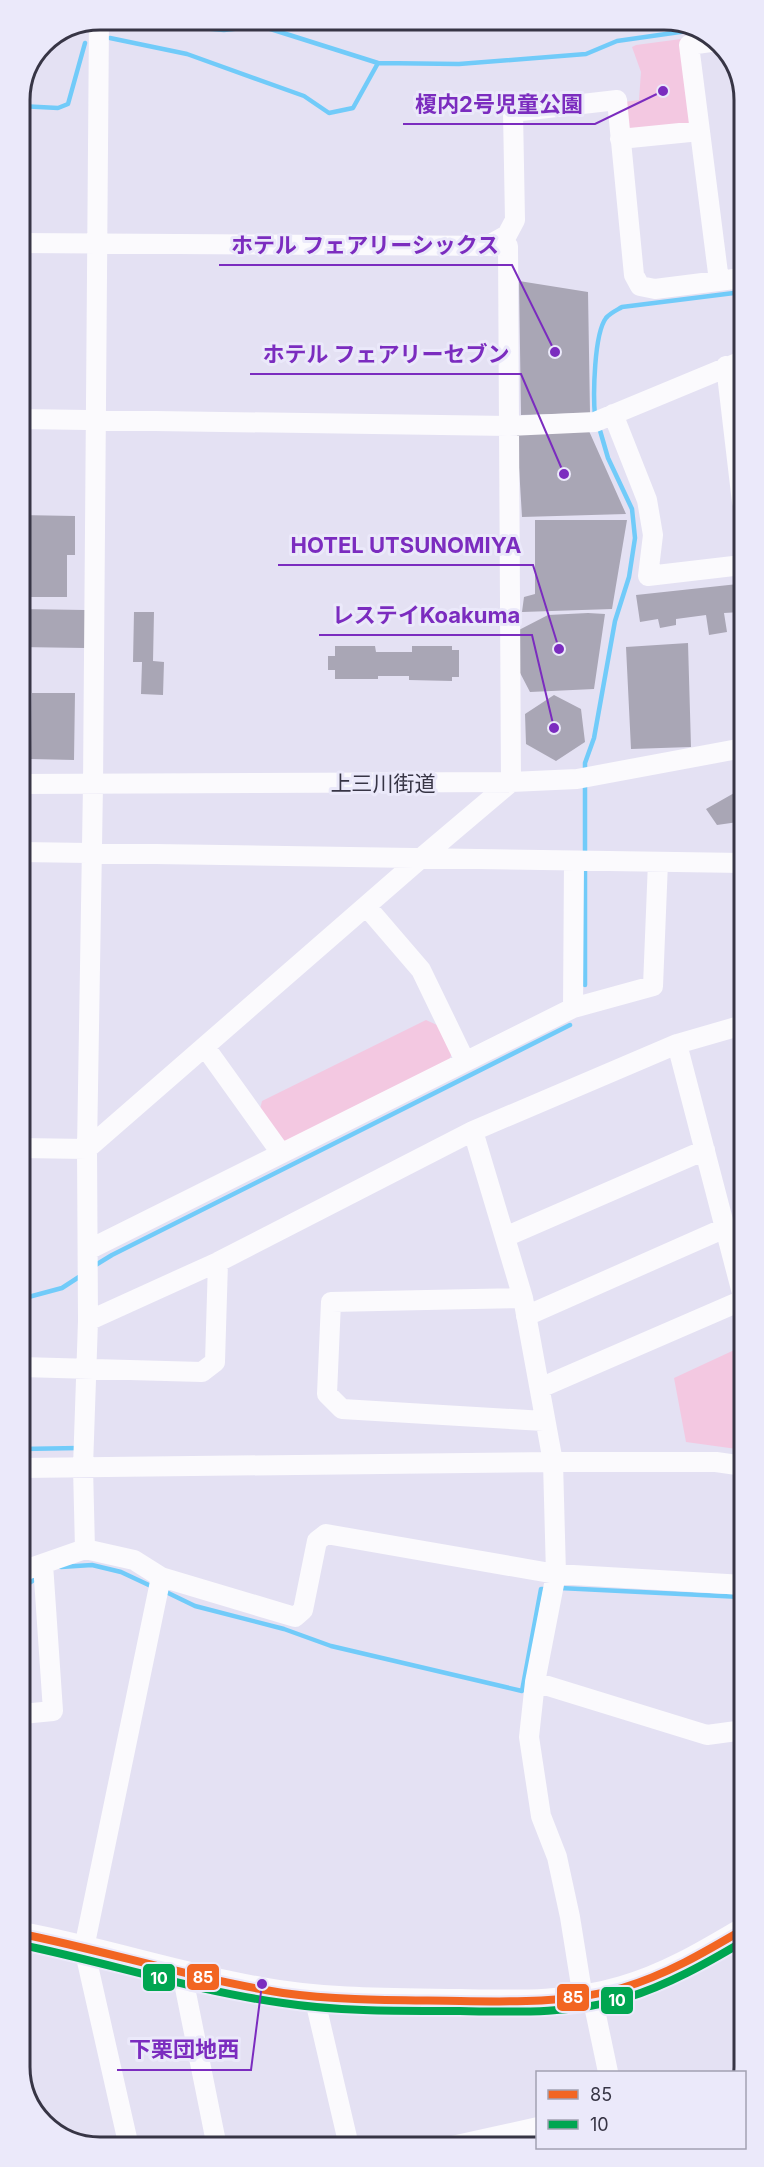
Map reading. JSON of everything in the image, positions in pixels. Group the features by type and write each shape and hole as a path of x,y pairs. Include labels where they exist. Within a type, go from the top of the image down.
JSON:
{"main road":[{"path":"30,1936 262,1990 314,1996 428,2001 529,2002 587,1997 622,1989 685,1964 734,1935"}],"street":[{"path":"85,1549 83,1467 88,1321 87,1149 93,785 99,30"},
{"path":"704,43 689,45 719,281"},
{"path":"489,246 507,235 515,220 513,112 616,100 634,275 640,286 655,289 734,279"},
{"path":"620,139 700,131"},
{"path":"30,243 507,246 511,782 420,858 87,1149 30,1148"},
{"path":"30,419 509,426 595,422 734,364"},
{"path":"613,414 647,500 653,535 648,576 734,566"},
{"name":"上三川街道","path":"30,784 511,782 577,779 734,750"},
{"path":"30,852 734,863"},
{"path":"573,1008 574,862"},
{"path":"88,1250 573,1008 653,986 658,862"},
{"path":"366,906 421,970 465,1061"},
{"path":"88,1321 218,1262 473,1131 677,1044 734,1028"},
{"path":"677,1044 734,1263"},
{"path":"205,1047 281,1153"},
{"path":"473,1131 524,1307 553,1462 556,1574 535,1682 529,1737 541,1816 557,1857 587,1997 607,2071"},
{"path":"505,1237 705,1150"},
{"path":"544,1421 342,1409 327,1394 331,1302 524,1307 725,1228"},
{"path":"30,1366 202,1372 215,1362 218,1262"},
{"path":"540,1388 734,1302"},
{"path":"30,1468 553,1462 716,1462 734,1465"},
{"path":"30,1568 85,1549 134,1560 161,1577 295,1617 303,1610 317,1541 326,1534 556,1574 734,1584"},
{"path":"30,1713 53,1711 43,1564"},
{"path":"127,2137 84,1948 161,1577"},
{"path":"535,1682 707,1735 734,1731"},
{"path":"182,1973 215,2137"},
{"path":"314,1996 347,2137"},
{"path":"510,2137 530,2134"}],"shaded area":[{"path":"681,39 690,121 684,129 635,133 627,127 624,102 639,100 641,72 632,47"},
{"path":"426,1020 437,1025 452,1053 448,1063 288,1143 278,1140 259,1113 262,1101"},
{"path":"734,1350 734,1449 686,1442 674,1378"}],"building":[{"path":"519,281 588,292 590,413 521,415"},
{"path":"589,431 626,514 522,517 517,434"},
{"path":"30,515 75,516 75,555 67,555 67,597 30,597"},
{"path":"535,520 627,520 612,609 522,612 524,597 535,594"},
{"path":"734,584 734,612 724,613 727,632 709,635 706,615 676,619 676,625 660,628 658,619 640,622 636,595"},
{"path":"30,609 85,610 85,648 30,647"},
{"path":"134,612 154,612 153,661 164,662 163,695 141,694 142,662 133,662"},
{"path":"605,614 594,689 530,692 517,667 517,631 548,615"},
{"path":"688,643 691,747 631,749 626,647"},
{"path":"335,646 375,646 376,652 412,652 412,646 452,646 452,650 459,650 459,677 452,677 452,681 409,680 409,676 335,679 335,670 328,670 328,656 335,656"},
{"path":"32,693 75,693 74,760 31,759"},
{"path":"554,695 581,709 585,742 556,761 526,744 525,714"},
{"path":"734,793 734,823 717,825 706,809"}],"waterway":[{"path":"274,30 378,63 459,64 586,54 617,41 681,32"},
{"path":"110,38 187,54 304,96 329,113 353,108 378,63"},
{"path":"30,107 58,108 68,104 85,43"},
{"path":"595,416 594,380 597,351 602,326 609,315 622,307 734,293"},
{"path":"585,772 585,763 594,738 615,621 629,577 635,538 632,509 608,458 599,427"},
{"path":"585,783 585,856"},
{"path":"585,867 585,985"},
{"path":"94,1266 570,1025"},
{"path":"30,1297 62,1288 82,1275"},
{"path":"30,1449 79,1448"},
{"path":"61,1567 92,1565 121,1572 153,1587"},
{"path":"30,1583 37,1578"},
{"path":"560,1588 734,1597"},
{"path":"164,1591 195,1606 284,1629 331,1646 522,1691 541,1589 548,1589"}],"transit line":[{"name":"85","path":"30,1936 217,1980 283,1993 349,1999 501,2002 562,1999 622,1988 670,1970 734,1935"},
{"name":"10","path":"30,1947 185,1984 283,2003 372,2010 523,2012 585,2007 626,1998 672,1980 734,1947"}],"place":[{"name":"榎内2号児童公園","path":"663,91"},
{"name":"ホテル フェアリーシックス","path":"555,352"},
{"name":"ホテル フェアリーセブン","path":"564,474"},
{"name":"HOTEL UTSUNOMIYA","path":"559,649"},
{"name":"レステイKoakuma","path":"554,728"},
{"name":"下栗団地西","path":"262,1984"}]}
